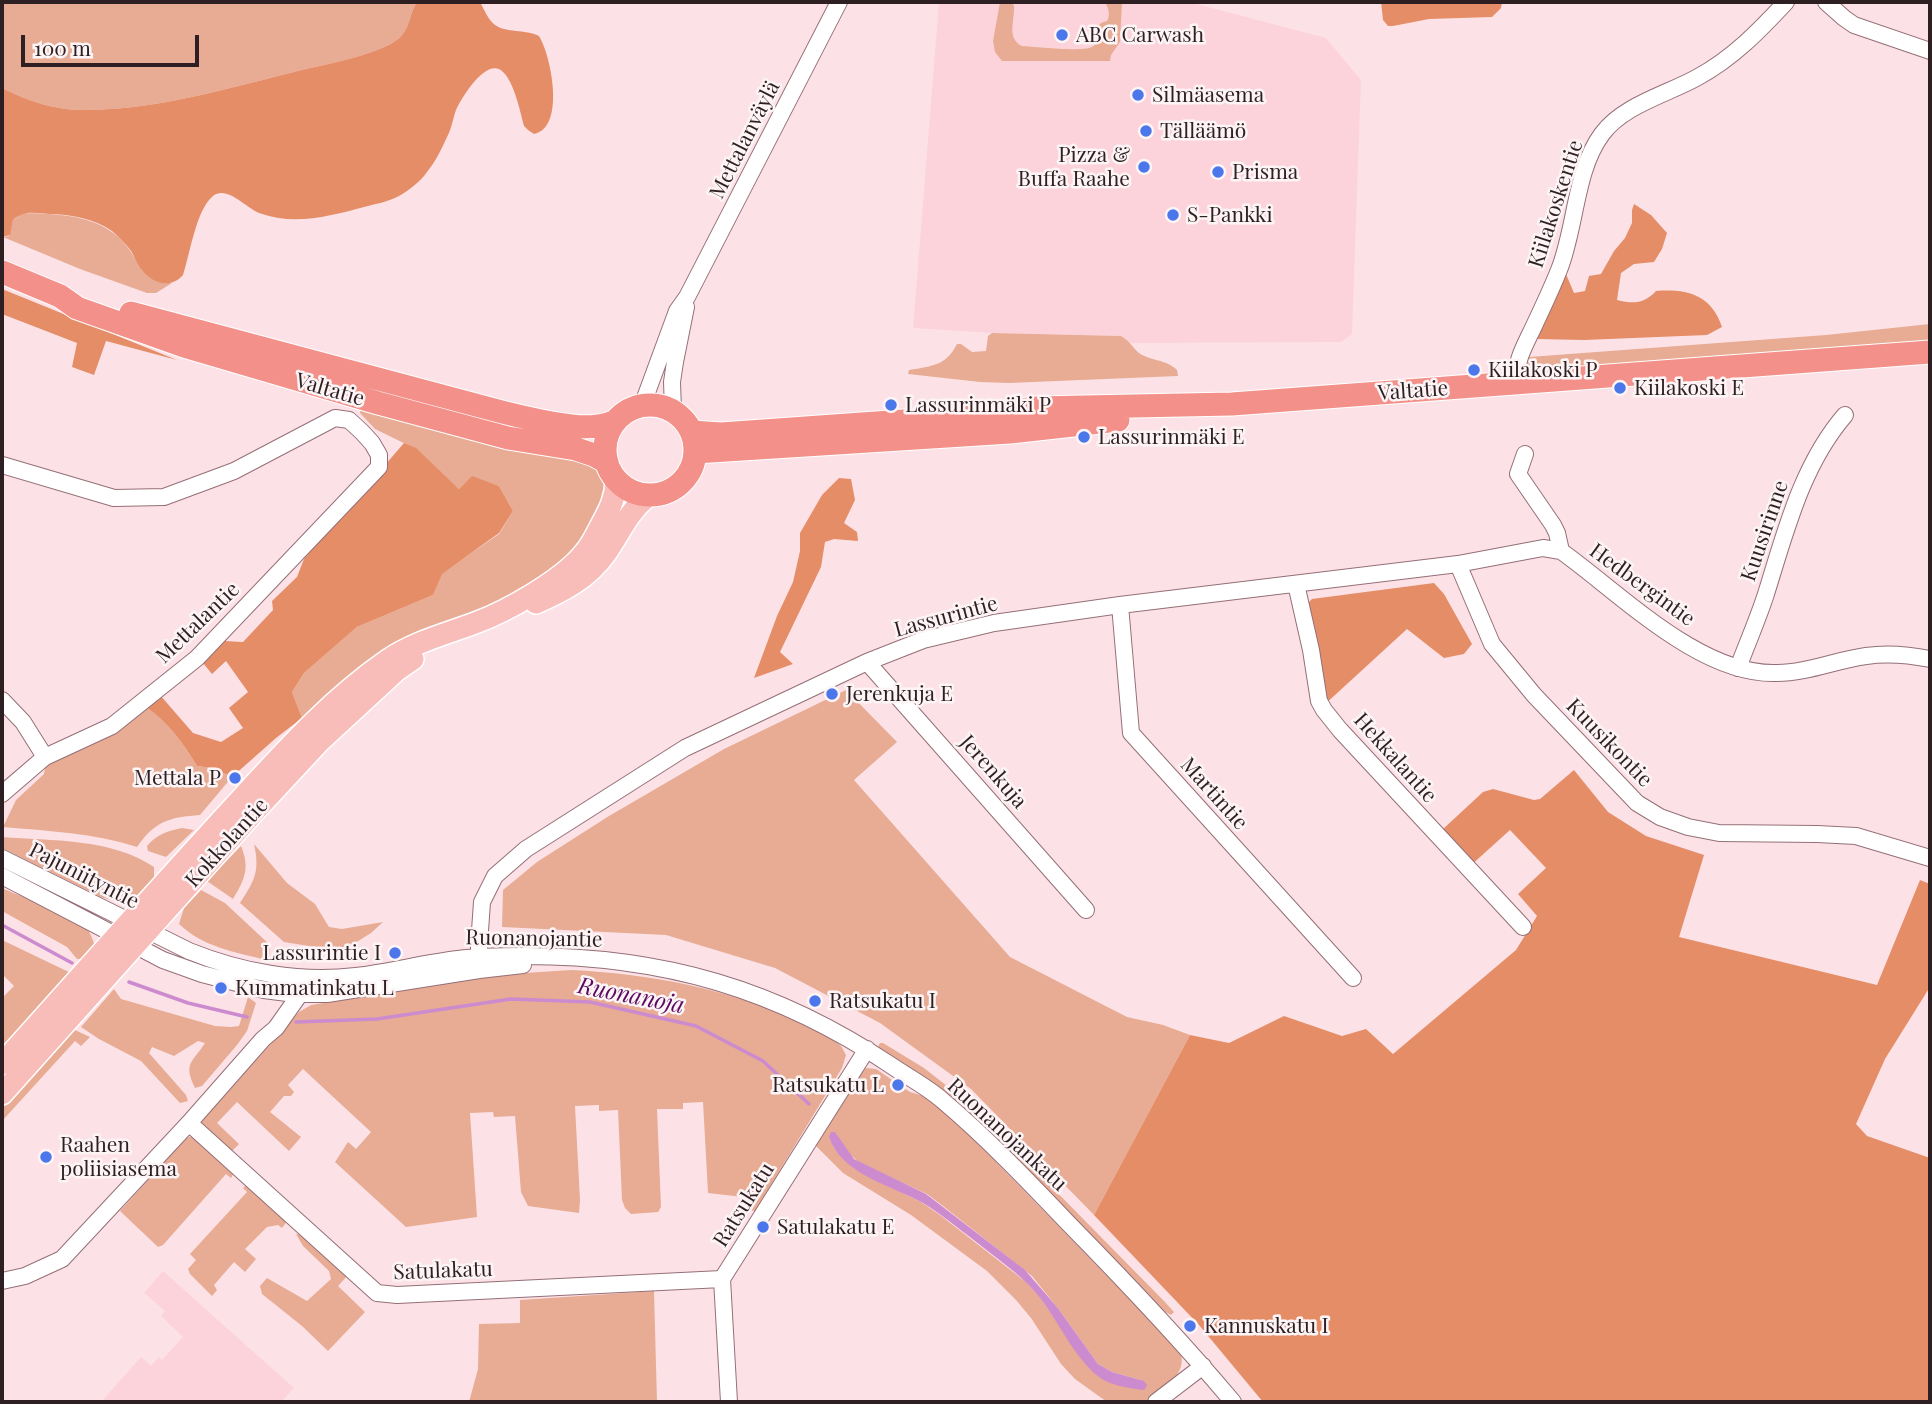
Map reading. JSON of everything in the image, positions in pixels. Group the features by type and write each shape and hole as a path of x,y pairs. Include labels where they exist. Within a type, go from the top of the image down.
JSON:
{"highway":[{"name":"Valtatie","path":"2,272 60,296 77,308 133,328 274,373 485,432 532,443 576,449 612,471"},
{"name":"Valtatie","path":"60,296 80,297 132,314 513,415 579,426 596,427 614,422"},
{"name":"Valtatie","path":"694,442 1010,432 1132,419 1232,404 1930,352"},
{"path":"660,405 673,410 684,420 694,442 695,462 688,476 677,487 663,494 648,496 632,492 612,471 605,450 614,422 631,409 642,406 660,405"}],"main road":[{"name":"Kokkolantie","path":"2,1094 263,802 370,694 423,652 488,618 563,573 585,553 613,503 616,493 612,471"},
{"name":"Kokkolantie","path":"2,1064 307,728 366,675 409,648 562,592 597,564 608,551 630,513 648,496"}],"street":[{"name":"Mettalanväylä","path":"642,406 677,311 687,297 839,2"},
{"name":"Kiilakoskentie","path":"1516,383 1515,371 1520,353 1562,262 1582,182 1595,145 1603,133 1616,120 1637,107 1697,78 1717,65 1753,37 1786,2"},
{"path":"1826,2 1854,25 1930,51"},
{"name":"Mettalanväylä","path":"673,410 672,382 687,297"},
{"name":"Kuusirinne","path":"1738,668 1764,600 1796,500 1831,431 1845,415"},
{"name":"Mettalantie","path":"2,465 114,498 164,497 234,471 335,418 349,420 372,443 379,455 379,467 197,658 112,726 45,757 2,794"},
{"name":"Hedbergintie","path":"1524,454 1518,474 1553,525 1561,551 1652,623 1695,649 1738,668 1777,674 1865,656 1930,659"},
{"name":"Lassurintie","path":"479,963 482,902 487,888 495,876 526,849 685,748 867,662 923,640 970,628 1120,605 1458,564 1543,548 1561,551"},
{"name":"Kuusikontie","path":"1458,564 1492,644 1534,695 1637,803 1660,817 1688,827 1719,833 1856,836 1930,858"},
{"name":"Hekkalantie","path":"1296,584 1319,701 1324,710 1523,927"},
{"name":"Martintie","path":"1120,605 1132,733 1353,978"},
{"name":"Jerenkuja","path":"867,662 1086,910"},
{"path":"2,700 23,722 45,757"},
{"name":"Pajuniityntie","path":"2,858 142,939"},
{"name":"Pajuniityntie","path":"2,876 123,929"},
{"name":"Ruonanojantie","path":"142,939 251,970 295,977 354,976 455,959 479,963"},
{"name":"Ruonanojantie","path":"142,939 163,960 202,974 293,993 327,994 359,990 479,963 544,956 613,961"},
{"name":"Ruonanojankatu","path":"613,961 694,975 746,990 806,1015 867,1049 941,1098 1132,1288 1233,1402"},
{"path":"2,1282 24,1276 62,1259 276,1028 293,993 295,977"},
{"name":"Ratsukatu","path":"729,1402 722,1279 867,1049"},
{"name":"Satulakatu","path":"189,1123 377,1293 397,1295 722,1279"},
{"path":"1156,1402 1203,1366"}],"shaded area":[{"path":"2,2 417,2 402,35 390,44 366,54 196,96 143,106 88,110 44,105 2,88"},
{"path":"417,2 480,2 495,25 539,36 548,58 553,90 550,119 544,129 534,134 524,126 507,77 497,69 490,69 476,80 464,96 436,159 421,179 407,191 382,203 299,219 259,213 230,195 218,193 202,211 183,275 168,283 146,275 129,248 112,231 82,218 26,213 13,220 10,235 2,237 2,88 44,105 77,110 143,106 196,96 339,62 379,49 402,35"},
{"path":"939,2 1189,2 1326,38 1361,80 1352,334 1341,342 1130,343 1121,336 913,328"},
{"path":"1000,2 1012,2 1014,6 1012,29 1017,43 1022,46 1069,49 1087,48 1096,44 1099,25 1108,18 1109,11 1105,2 1122,2 1120,42 1110,61 1002,61 995,52 993,41"},
{"path":"1381,2 1502,2 1501,8 1492,17 1429,19 1388,26 1383,20"},
{"path":"1634,204 1651,215 1667,233 1654,262 1634,264 1621,273 1617,300 1638,302 1656,291 1687,293 1711,307 1722,327 1707,335 1584,340 1536,339 1566,274 1574,293 1585,291 1589,276 1601,274 1625,238 1632,223"},
{"path":"23,213 75,217 104,227 123,242 146,273 159,281 172,283 156,293 147,293 3,237 9,236 13,220"},
{"path":"2,289 177,360 106,341 94,375 72,367 77,343 2,314"},
{"path":"1930,324 1930,341 1529,371 1525,369 1525,358 1529,357 1826,335"},
{"path":"992,333 1121,336 1143,356 1173,366 1178,376 1009,383 908,374 909,370 943,361 957,344 972,352 986,351 988,336"},
{"path":"361,405 575,456 594,466 604,482 606,495 588,534 557,567 523,591 403,642 353,675 302,718 292,692 304,673 357,627 433,595 441,574 499,534 513,511 499,486 472,477 459,489 416,449 375,429 360,413"},
{"path":"404,443 416,448 459,489 472,476 499,486 513,511 499,533 442,574 433,595 357,627 304,673 292,692 302,718 232,777 213,768 197,766 175,734 146,707 160,695 193,733 221,742 243,728 229,708 248,692 226,661 212,674 203,663 224,641 243,642 273,610 272,601 297,577 304,559"},
{"path":"839,478 851,479 855,500 844,523 857,532 858,541 834,539 825,542 821,567 780,652 793,664 754,678 793,582 800,551 800,533 822,495"},
{"path":"1434,583 1444,594 1472,644 1464,654 1444,658 1407,629 1323,706 1304,607 1312,599"},
{"path":"846,690 897,742 854,780 1010,957 1127,1017 1163,1025 1190,1035 1094,1215 971,1089 880,1023 775,968 666,935 502,927 503,890 537,862 609,816 724,749"},
{"path":"146,707 175,734 197,766 213,768 232,777 200,815 164,822 150,831 137,847 88,836 3,827 16,800 44,774 46,761"},
{"path":"1574,770 1608,812 1646,836 1704,855 1679,937 1877,985 1920,880 1930,884 1930,991 1928,990 1885,1059 1856,1124 1867,1136 1930,1158 1930,1402 1263,1402 1199,1325 1094,1215 1190,1035 1229,1043 1284,1016 1342,1036 1366,1029 1393,1054 1516,950 1537,916 1518,894 1546,868 1510,830 1469,867 1442,830 1483,792 1493,789 1534,800 1540,799"},
{"path":"182,828 194,830 166,857 148,851 147,846 158,836"},
{"path":"2,837 81,843 119,851 154,867 154,878 132,901 118,902 101,897 2,848"},
{"path":"254,844 287,883 315,904 329,927 342,929 383,922 347,948 284,942 240,903 255,875"},
{"path":"241,846 246,867 241,885 233,899 207,881"},
{"path":"2,888 60,911 81,923 89,932 95,946 87,959 77,959 67,947 2,911"},
{"path":"201,890 225,903 270,945 270,954 266,960 209,943 179,924 184,908"},
{"path":"2,940 73,974 2,1055 2,998 14,986 2,974"},
{"path":"571,970 659,979 716,992 772,1010 821,1033 841,1046 846,1055 842,1068 755,1211 744,1209 743,1197 708,1193 703,1102 683,1103 683,1109 657,1109 661,1207 658,1212 631,1214 625,1208 622,1200 618,1110 599,1111 599,1105 575,1106 579,1213 528,1206 521,1192 515,1116 494,1117 493,1112 470,1113 477,1217 406,1227 335,1162 348,1142 356,1149 371,1132 303,1069 288,1085 294,1092 291,1096 284,1096 270,1112 301,1137 289,1151 237,1102 217,1123 239,1144 233,1150 229,1152 200,1123 299,1012 311,1005 494,975"},
{"path":"114,989 121,999 215,1026 239,1026 248,997 256,1003 247,1031 202,1086 195,1088 189,1068 205,1043 198,1041 174,1056 152,1047 149,1053 186,1095 188,1101 180,1103 141,1061 81,1027"},
{"path":"75,1030 90,1037 81,1046 75,1041 2,1121 2,1104"},
{"path":"880,1043 924,1068 970,1104 1174,1312 1171,1315 1158,1308 920,1075 878,1047"},
{"path":"866,1068 876,1069 910,1092 927,1097 960,1125 1180,1351 1181,1367 1172,1381 1146,1402 1107,1402 1075,1379 1061,1364 1031,1318 987,1271 911,1215 843,1173 816,1146 816,1142 860,1072","holes":["829,1137 860,1163 927,1194 943,1206 1032,1276 1098,1364 1112,1372 1144,1381 1091,1370 1039,1296 1026,1282 921,1202 854,1168 835,1149"]},
{"path":"831,1132 835,1132 854,1159 926,1194 1025,1270 1057,1307 1098,1364 1112,1372 1144,1381 1147,1385 1145,1389 1118,1386 1099,1377 1079,1356 1036,1293 1022,1279 930,1207 856,1170 835,1150 829,1137"},
{"path":"189,1137 198,1137 235,1171 231,1178 226,1174 163,1245 158,1247 120,1211"},
{"path":"248,1183 288,1220 282,1228 278,1225 267,1227 245,1249 256,1259 245,1272 234,1262 214,1285 217,1290 212,1296 190,1274 188,1269 196,1260 190,1254 247,1192 243,1188"},
{"path":"296,1234 306,1235 348,1275 338,1286 365,1312 328,1351 262,1294 260,1286 267,1278 307,1301 331,1279 329,1271 303,1246"},
{"path":"163,1271 294,1388 281,1402 101,1402 141,1357 151,1366 159,1357 162,1360 183,1337 161,1316 165,1311 144,1293"},
{"path":"654,1291 657,1402 469,1402 478,1369 479,1324 520,1323 520,1300"}],"waterway":[{"name":"Ruonanoja","path":"2,925 72,963"},
{"name":"Ruonanoja","path":"129,982 188,1003 247,1017"},
{"name":"Ruonanoja","path":"296,1022 377,1019 511,999 590,1002 696,1026 763,1061 809,1104"}],"place":[{"name":"ABC Carwash","path":"1062,35"},
{"name":"Silmäasema","path":"1138,95"},
{"name":"Tälläämö","path":"1146,131"},
{"name":"Pizza & Buffa Raahe","path":"1144,167"},
{"name":"Prisma","path":"1218,172"},
{"name":"S-Pankki","path":"1173,215"},
{"name":"Kiilakoski P","path":"1474,370"},
{"name":"Kiilakoski E","path":"1620,388"},
{"name":"Lassurinmäki P","path":"891,405"},
{"name":"Lassurinmäki E","path":"1084,437"},
{"name":"Jerenkuja E","path":"832,694"},
{"name":"Mettala P","path":"235,778"},
{"name":"Lassurintie I","path":"395,953"},
{"name":"Kummatinkatu L","path":"221,988"},
{"name":"Ratsukatu I","path":"815,1001"},
{"name":"Ratsukatu L","path":"898,1085"},
{"name":"Raahen poliisiasema","path":"46,1157"},
{"name":"Satulakatu E","path":"763,1227"},
{"name":"Kannuskatu I","path":"1190,1326"}]}
